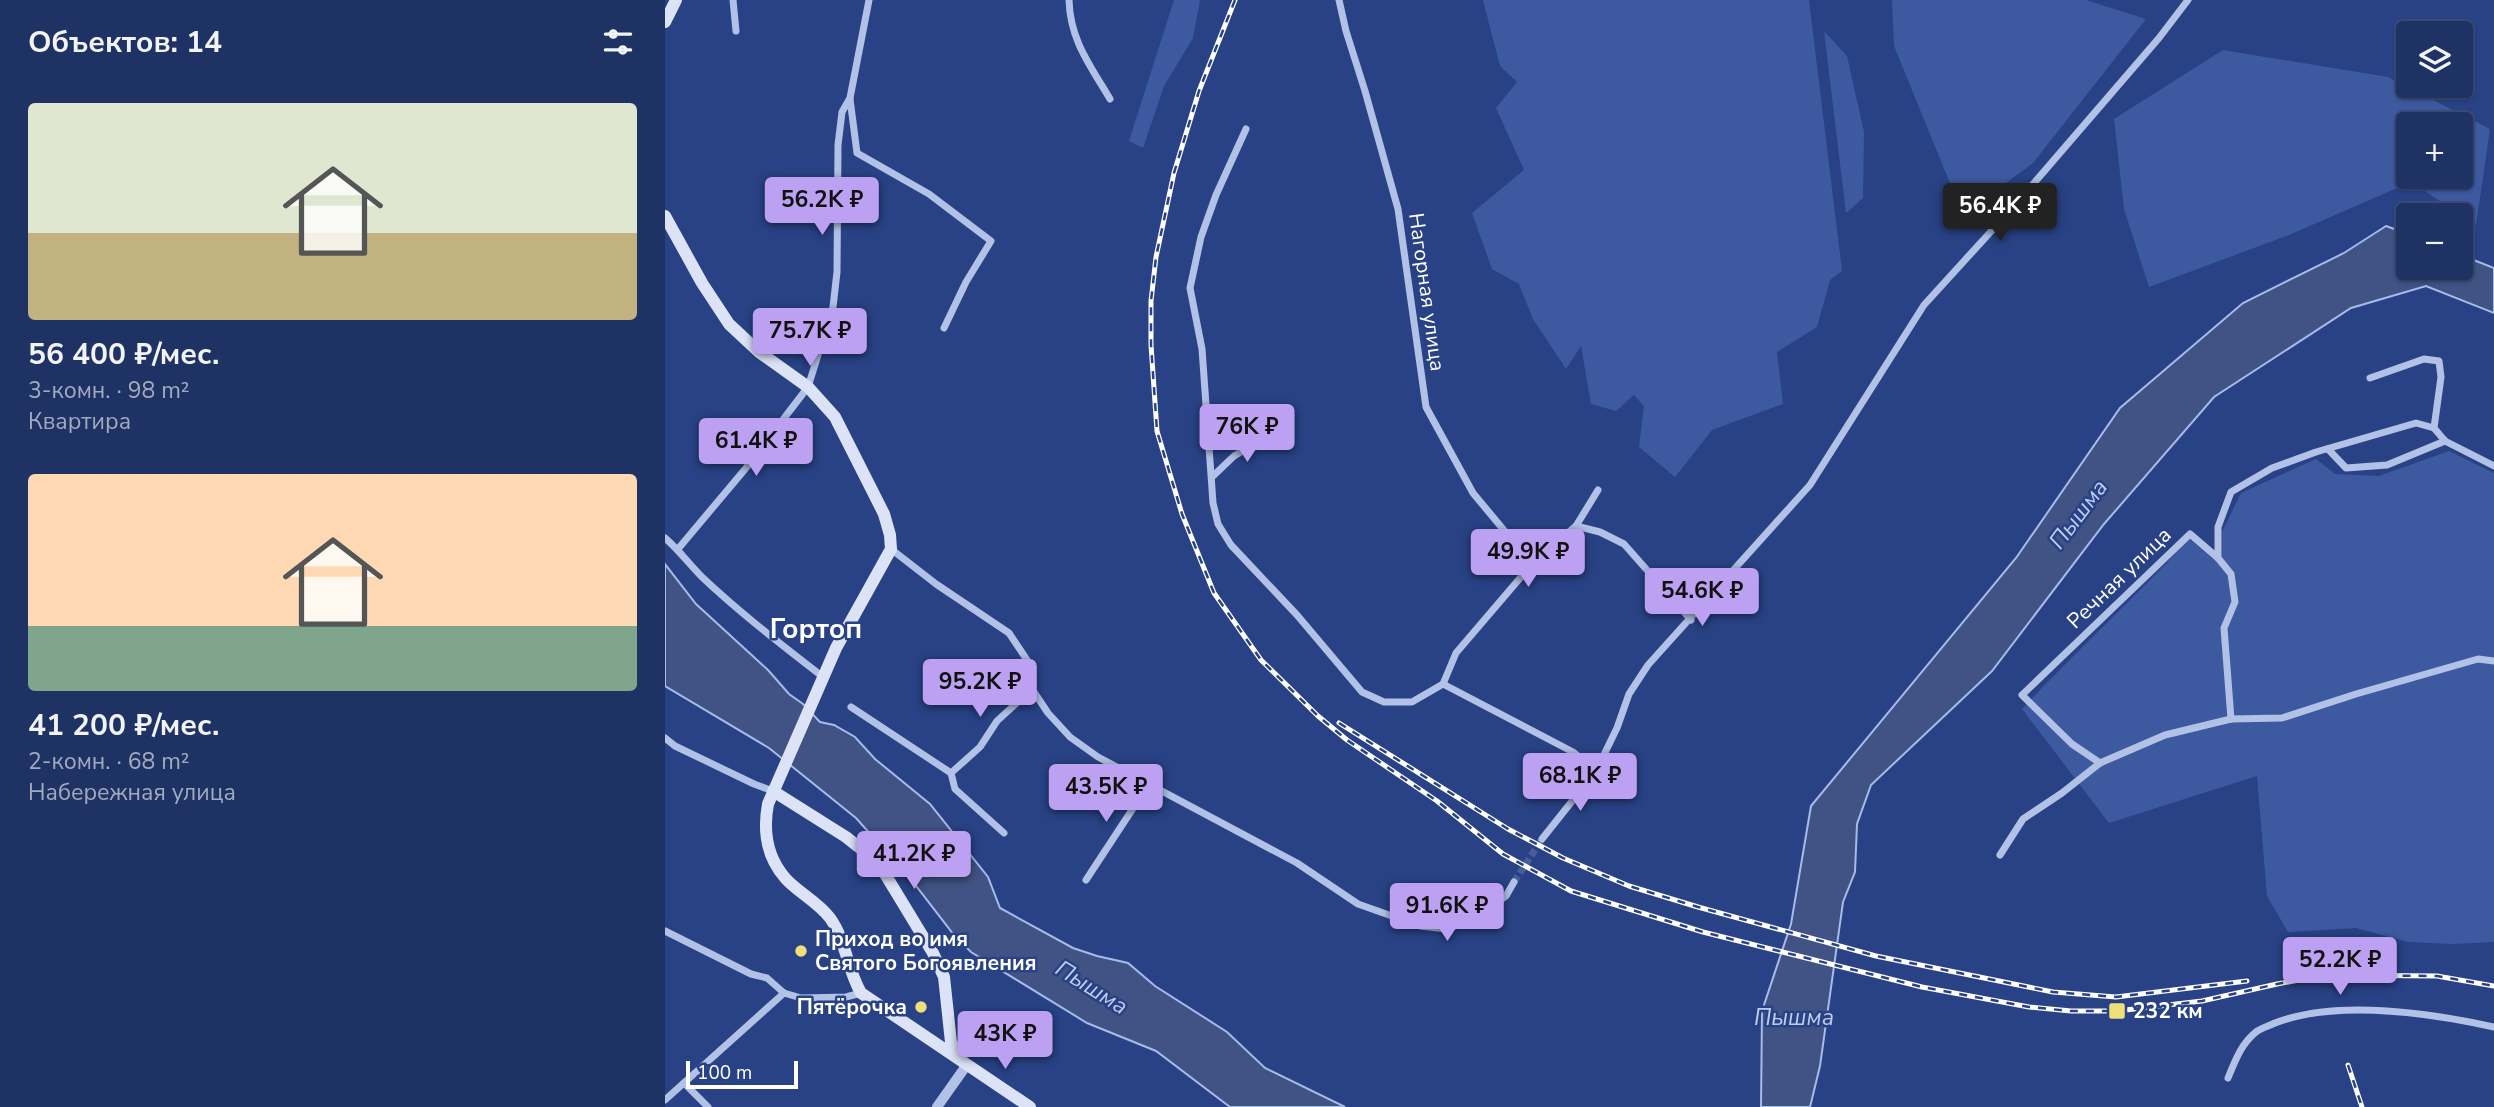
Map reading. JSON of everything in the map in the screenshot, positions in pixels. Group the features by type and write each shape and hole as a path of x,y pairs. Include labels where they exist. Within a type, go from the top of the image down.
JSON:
{"main road":[{"path":"665,22 676,0"},
{"path":"665,216 702,283 729,324 759,352 808,387 835,417 884,514 891,549 855,611 773,791 766,815 768,846 773,861 787,880 831,919 861,993 1030,1107"},
{"path":"773,791 846,837 882,869 933,953 944,978 951,1042 963,1063"}],"street":[{"path":"733,0 736,31"},
{"path":"869,0 850,98 857,153 929,194 991,241 966,282 944,328"},
{"path":"1069,0 1071,26 1081,51 1110,99"},
{"name":"Нагорная улица","path":"1339,0 1398,209 1426,407 1473,493 1532,564"},
{"path":"1542,839 1596,771 1617,728 1629,694 1648,665 1810,485 1924,305 2016,204 2159,38 2188,0"},
{"path":"678,549 746,468 808,387 833,307 837,272 838,145 842,112 850,98"},
{"path":"1246,129 1216,195 1201,237 1190,288 1202,349 1213,503 1218,524 1231,545 1297,615 1362,692 1384,702 1412,702 1443,684 1456,653 1532,564 1576,526 1598,490"},
{"path":"2370,378 2424,359 2439,361 2441,377 2434,428"},
{"path":"2231,719 2224,628 2235,602 2231,574 2218,558 2218,527 2231,492 2272,468 2416,423 2434,428 2445,441 2494,466"},
{"path":"1212,477 1234,456 1270,435"},
{"path":"2329,449 2346,468 2387,466 2445,441"},
{"path":"1576,526 1600,532 1625,544 1691,620"},
{"name":"Речная улица","path":"2100,763 2072,744 2022,695 2190,534 2218,558"},
{"path":"665,538 750,620 823,677"},
{"path":"891,549 936,584 1009,633 1027,660 1032,690 1070,737 1098,757 1297,863 1358,904 1420,926 1447,929 1478,917 1506,896 1514,882"},
{"path":"2000,855 2023,819 2100,763 2165,735 2231,719 2282,718 2478,659 2494,662"},
{"path":"1443,684 1573,752 1596,771"},
{"path":"951,773 980,747 997,720 1032,690"},
{"path":"851,707 951,773 955,789 1004,833"},
{"path":"665,738 675,746 773,791"},
{"path":"1086,880 1149,783"},
{"path":"665,931 740,969 767,978 784,993 801,998 846,997 861,993"},
{"path":"665,1100 784,993"},
{"path":"2228,1078 2239,1050 2257,1030 2293,1016 2354,1009 2453,1018 2494,1027"},
{"path":"937,1107 963,1063"},
{"path":"684,1083 708,1107"}],"shaded area":[{"path":"1174,0 1200,0 1193,38 1164,86 1143,148 1129,141"},
{"path":"1483,0 1809,0 1842,271 1830,280 1817,327 1777,352 1783,404 1712,430 1675,477 1639,447 1644,406 1634,395 1616,411 1591,404 1581,346 1566,369 1533,319 1519,284 1492,269 1472,213 1524,170 1496,108 1517,82 1500,66"},
{"path":"1892,0 2086,0 2146,19 2033,163 1963,215 1894,46"},
{"path":"1824,31 1847,56 1864,132 1863,198 1846,213"},
{"path":"2223,50 2388,77 2396,81 2396,98 2429,98 2457,112 2396,112 2396,189 2289,235 2149,287 2124,209 2114,119"},
{"path":"2473,120 2490,129 2476,225 2473,223 2473,203 2443,203 2422,189 2473,189"},
{"path":"2449,451 2494,473 2494,942 2408,942 2356,928 2288,932 2267,896 2257,776 2109,823 2022,709 2189,539 2222,566 2222,532 2241,493 2316,459 2335,474 2379,476"}],"water":[{"name":"Пышма","path":"2386,226 2396,230 2396,280 2473,280 2473,260 2494,268 2494,313 2426,286 2351,308 2214,397 2104,524 1992,671 1871,785 1857,824 1855,872 1843,902 1820,1066 1810,1107 1761,1107 1762,1011 1791,924 1811,806 2016,558 2120,408 2243,303 2344,253"},
{"name":"Пышма","path":"665,564 696,604 768,670 789,694 820,722 834,725 855,737 875,759 930,804 988,877 1000,908 1073,948 1128,963 1155,986 1227,1032 1265,1068 1345,1107 1230,1107 1156,1051 1087,1023 971,952 856,818 769,748 665,686"}],"tunnel":[{"path":"1514,882 1542,839"}],"railway":[{"path":"1235,0 1199,91 1174,173 1156,257 1151,301 1151,345 1157,431 1182,514 1214,593 1261,660 1318,716 1347,740 1437,801 1503,854 1571,891 1703,932 1922,987 2029,1007 2117,1011 2202,1001 2326,975 2437,976 2494,986"},
{"path":"1339,723 1508,829 1563,858 1629,886 1698,907 1876,956 2053,992 2116,997 2247,981"},
{"path":"2348,1065 2362,1107"}],"place":[{"name":"Приход во имя Святого Богоявления","path":"801,951"},
{"name":"Пятёрочка","path":"921,1007"},
{"name":"232 км","path":"2117,1011"}],"district":[{"name":"Гортоп","path":"816,628"}]}
